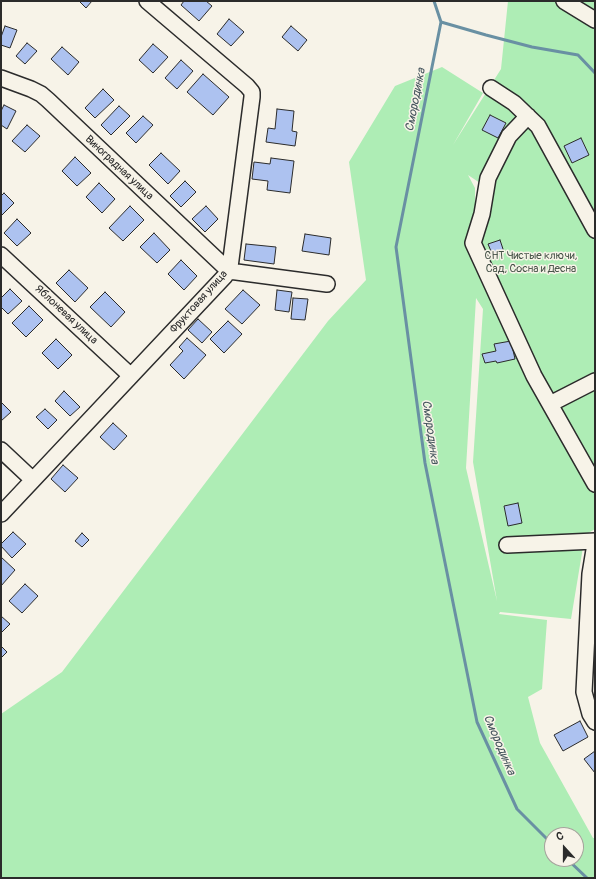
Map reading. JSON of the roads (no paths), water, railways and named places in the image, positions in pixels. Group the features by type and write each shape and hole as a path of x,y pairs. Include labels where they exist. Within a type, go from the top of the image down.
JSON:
{"street":[{"name":"Фруктовая улица","path":"1,514 229,271 252,92 146,1"},
{"path":"564,1 595,20"},
{"name":"Виноградная улица","path":"1,78 41,94 229,271"},
{"path":"491,88 514,103 538,126 595,230"},
{"path":"528,116 508,136 488,178 482,214 473,244 534,376 595,484"},
{"name":"Яблоневая улица","path":"1,255 131,376"},
{"path":"229,271 327,284"},
{"path":"550,404 595,381"},
{"path":"1,450 33,480"},
{"path":"507,546 595,542 590,574 584,692 590,714 595,722"}],"waterway":[{"name":"Смородинка","path":"434,1 441,22 396,247 425,463 477,722 517,809 544,836"},
{"path":"441,22 532,47 578,55 595,73"},
{"name":"Смородинка","path":"575,867 587,878"}],"park label":[{"name":"СНТ Чистые ключи, Сад, Сосна и Десна","path":"531,262"}]}
